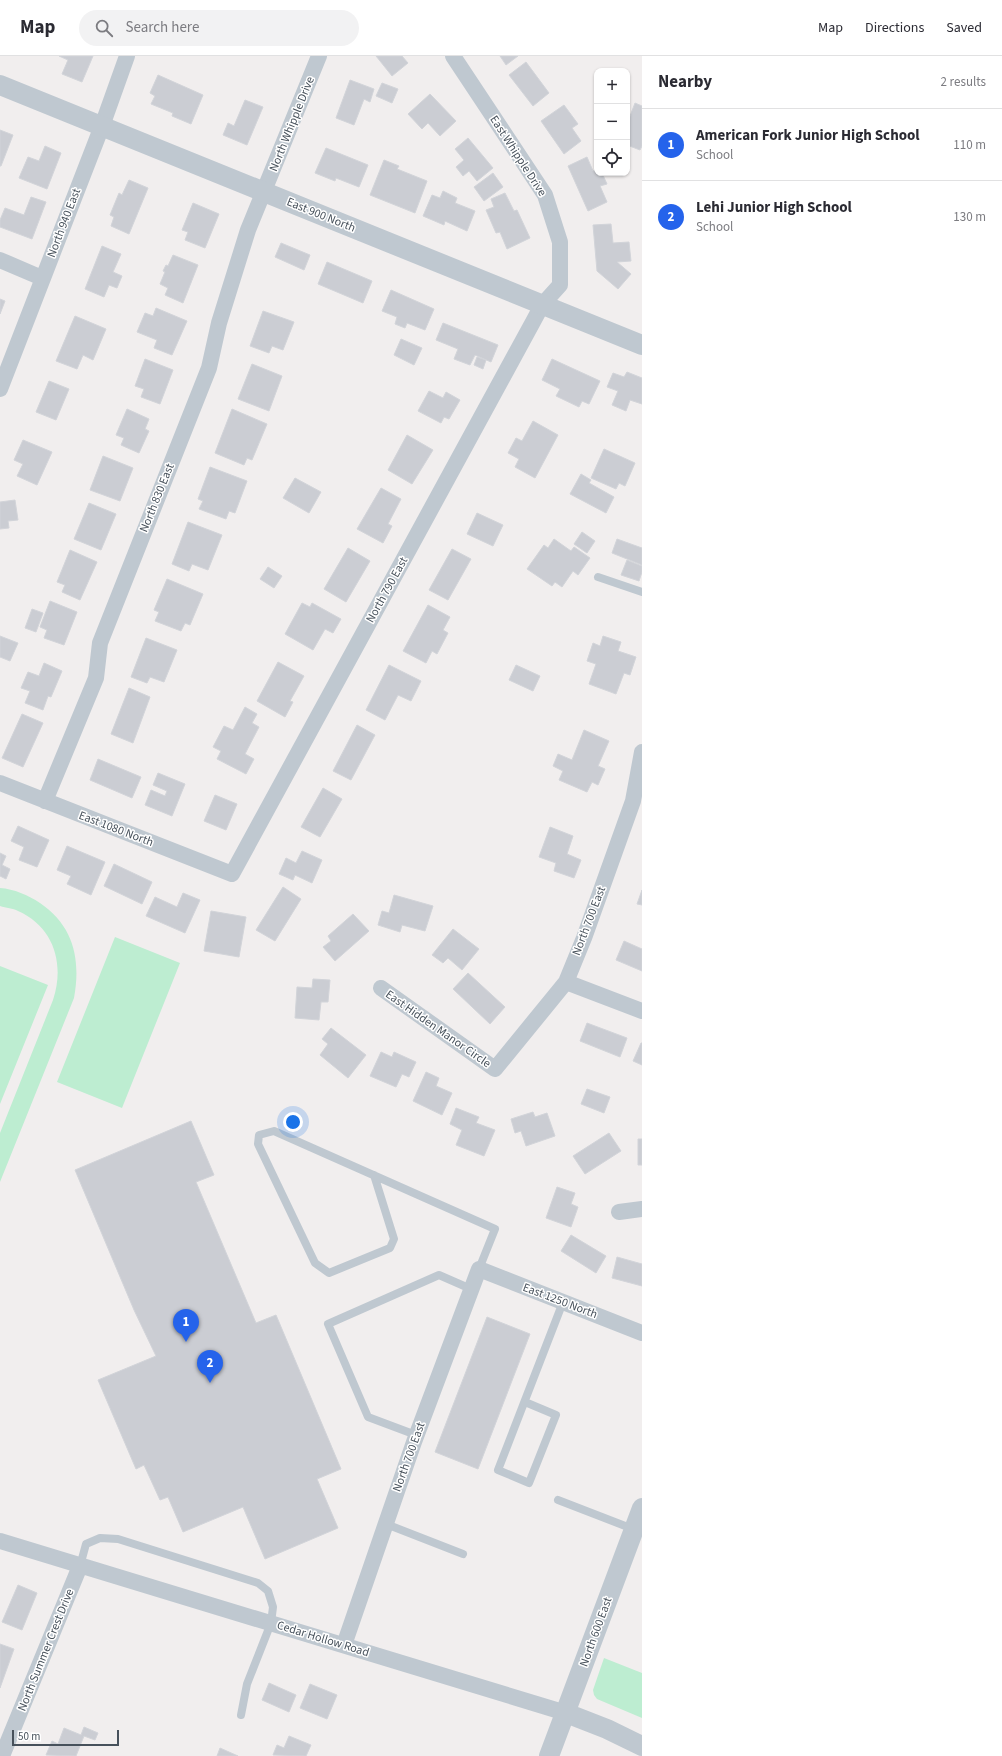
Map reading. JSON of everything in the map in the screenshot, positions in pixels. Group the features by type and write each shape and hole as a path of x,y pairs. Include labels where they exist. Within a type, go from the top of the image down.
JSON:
{"street":[{"name":"North 940 East","path":"0,389 102,126 127,56"},
{"name":"North Whipple Drive","path":"264,192 319,56"},
{"name":"East Whipple Drive","path":"453,56 545,195 560,242 560,285 542,305"},
{"name":"East 900 North","path":"0,85 542,305 641,341"},
{"name":"North 830 East","path":"45,802 96,678 100,643 209,368 219,323 234,271 248,230 264,192"},
{"path":"0,260 42,278"},
{"name":"North 790 East","path":"232,874 542,305"},
{"name":"North 700 East","path":"495,1069 566,982 584,938 633,800 642,752"},
{"name":"East 1080 North","path":"0,783 45,802 232,874"},
{"path":"566,982 642,1011"},
{"name":"East Hidden Manor Circle","path":"380,988 495,1069"},
{"path":"619,1212 642,1210"},
{"name":"North 700 East","path":"344,1645 416,1435 479,1269"},
{"name":"East 1250 North","path":"479,1269 642,1333"},
{"name":"North 600 East","path":"548,1756 566,1713 642,1508"},
{"name":"Cedar Hollow Road","path":"0,1540 80,1566 566,1713"},
{"name":"North Summer Crest Drive","path":"2,1756 80,1566"},
{"path":"566,1713 607,1729 642,1746"}],"lane":[{"path":"598,577 642,592"},
{"path":"374,1175 394,1240 390,1248 329,1273 315,1262 258,1144 259,1135 274,1131 374,1175 495,1229 479,1269"},
{"path":"416,1435 368,1417 328,1324 440,1275 471,1289"},
{"path":"525,1402 556,1416 529,1484 498,1470 563,1302"},
{"path":"558,1500 634,1530"},
{"path":"386,1524 463,1554"},
{"path":"80,1566 86,1544 100,1538 118,1539 258,1583 268,1591 273,1607 270,1623 247,1684 241,1715"}],"green space":[{"path":"0,888 16,891 26,895 52,912 61,922 68,933 75,957 76,984 74,998 0,1182 0,1133 53,1000 58,973 54,948 48,937 30,918 16,910 0,906"},
{"path":"115,937 180,963 122,1108 57,1082"},
{"path":"0,966 48,985 0,1104"},
{"path":"604,1658 642,1673 642,1718 597,1699 594,1695 593,1690"}],"building":[{"path":"59,56 93,56 82,82 62,74 68,60"},
{"path":"376,56 402,56 408,63 392,76"},
{"path":"500,56 518,56 506,65"},
{"path":"526,62 549,93 533,106 509,75"},
{"path":"158,75 203,95 191,124 172,116 173,113 151,104 155,96 150,93"},
{"path":"350,80 374,89 370,102 364,99 354,125 336,118"},
{"path":"382,83 398,89 392,103 376,96"},
{"path":"430,94 456,121 440,136 428,123 422,129 408,114"},
{"path":"245,100 263,107 247,145 223,135 228,123 234,126"},
{"path":"635,103 642,106 642,146 640,150 630,146 630,116"},
{"path":"564,105 578,124 572,128 581,141 564,154 541,121"},
{"path":"0,130 13,135 1,166 0,166"},
{"path":"468,138 493,168 477,181 469,171 463,176 456,167 464,160 455,149"},
{"path":"45,146 61,153 47,189 19,178 28,157 39,161"},
{"path":"326,148 368,165 359,187 336,178 335,181 315,173"},
{"path":"587,157 594,170 594,176 603,176 607,184 600,186 607,202 588,211 568,166"},
{"path":"384,160 399,166 397,169 427,181 415,213 370,195"},
{"path":"493,173 503,187 484,201 474,187"},
{"path":"129,180 148,188 129,234 111,226 114,217 110,215 119,193 122,195"},
{"path":"443,191 457,198 455,203 475,211 467,231 445,221 444,225 423,216 432,195 440,198"},
{"path":"505,193 514,211 517,210 530,238 507,249 500,232 496,233 486,210 494,207 491,199"},
{"path":"31,197 46,202 32,239 0,227 0,220 5,208 24,215"},
{"path":"193,203 219,214 205,248 185,240 188,232 182,230"},
{"path":"611,224 613,243 629,242 631,261 617,262 631,274 618,289 597,271 593,225"},
{"path":"281,243 310,255 304,270 275,257"},
{"path":"102,246 121,254 113,272 122,276 117,288 109,285 104,297 85,289"},
{"path":"173,255 198,265 183,303 165,295 168,288 160,284 165,272 163,271 166,265 168,266"},
{"path":"327,262 372,281 363,303 318,284"},
{"path":"391,290 434,309 425,330 407,323 405,328 395,324 397,317 382,311"},
{"path":"0,299 5,301 0,314"},
{"path":"156,308 187,321 172,355 154,348 157,340 137,332 145,313 153,316"},
{"path":"263,311 294,322 283,350 272,346 269,353 250,346"},
{"path":"75,316 106,329 93,360 83,355 77,369 56,361"},
{"path":"443,323 498,345 491,362 475,355 470,365 454,359 458,349 436,340"},
{"path":"401,339 422,348 414,365 394,355"},
{"path":"477,357 486,360 483,369 474,365"},
{"path":"145,359 173,370 160,404 141,397 144,389 135,386"},
{"path":"552,359 600,381 589,404 582,401 579,407 556,396 560,389 542,380"},
{"path":"252,364 282,376 269,411 238,399"},
{"path":"627,372 642,378 642,404 630,400 626,411 612,405 618,391 607,387 613,373 624,377"},
{"path":"49,381 69,389 56,420 36,412"},
{"path":"429,391 443,398 446,392 460,400 449,419 444,417 441,423 418,411"},
{"path":"127,409 149,419 145,429 149,431 139,453 121,445 124,438 116,435"},
{"path":"232,409 267,424 252,460 247,458 244,465 215,453"},
{"path":"533,421 558,435 535,478 515,467 519,459 508,453 516,438 522,441"},
{"path":"407,435 433,450 412,484 388,470"},
{"path":"23,440 52,452 37,485 17,476 23,464 14,460"},
{"path":"604,449 635,463 625,486 619,483 616,489 591,478"},
{"path":"103,456 133,468 120,501 90,490"},
{"path":"210,467 247,481 235,513 229,511 226,519 199,509 203,501 198,499"},
{"path":"581,474 591,480 589,483 614,497 606,513 570,494"},
{"path":"295,478 321,492 309,513 283,498"},
{"path":"381,488 401,499 388,524 392,526 383,543 357,529"},
{"path":"15,500 18,520 8,521 9,528 0,529 0,502"},
{"path":"89,503 116,514 101,550 74,539"},
{"path":"477,513 503,525 493,546 467,534"},
{"path":"188,522 222,535 208,570 192,564 189,571 172,564"},
{"path":"582,532 595,541 587,553 574,544"},
{"path":"554,539 571,551 574,547 590,558 578,575 573,571 562,587 555,582 552,586 527,569 544,545 548,548"},
{"path":"617,539 642,548 642,565 612,553"},
{"path":"348,548 370,561 346,602 324,589"},
{"path":"452,549 471,559 448,600 429,590"},
{"path":"70,550 97,562 80,600 62,592 65,585 57,582"},
{"path":"627,560 642,566 639,581 621,575"},
{"path":"268,567 282,576 274,588 260,579"},
{"path":"167,579 203,594 190,625 185,623 181,631 155,621 159,612 154,610"},
{"path":"50,601 77,612 64,645 44,638 47,630 40,627"},
{"path":"302,603 310,607 312,603 341,619 333,633 325,629 313,650 285,634"},
{"path":"428,605 450,617 443,630 448,633 437,654 432,651 426,663 403,651"},
{"path":"32,609 43,613 36,632 25,628"},
{"path":"0,636 18,643 10,661 0,657"},
{"path":"603,636 621,642 618,651 636,657 630,675 624,673 616,694 589,684 596,664 587,661 593,643 600,646"},
{"path":"146,638 177,650 164,682 150,677 147,683 131,677"},
{"path":"278,662 304,676 290,701 293,702 285,717 257,701"},
{"path":"44,663 62,671 51,697 48,696 43,710 25,703 30,691 21,688 28,672 39,676"},
{"path":"389,665 421,681 411,701 398,695 385,720 366,710"},
{"path":"516,665 540,676 533,691 509,680"},
{"path":"129,688 150,697 133,743 111,734"},
{"path":"245,707 257,714 252,723 259,727 245,754 254,759 246,774 217,759 221,751 213,747 224,726 233,730"},
{"path":"22,714 43,723 23,767 2,758"},
{"path":"357,725 375,735 351,780 333,771"},
{"path":"584,730 609,741 598,766 605,769 598,785 592,782 587,792 559,780 563,771 553,766 558,754 572,760"},
{"path":"98,759 141,777 132,798 90,780"},
{"path":"158,773 185,784 172,816 145,805 151,790 165,796 167,791 153,785"},
{"path":"323,788 342,799 320,837 301,827"},
{"path":"215,795 237,804 226,830 204,821"},
{"path":"18,826 49,840 37,867 19,860 24,847 11,841"},
{"path":"550,827 573,836 567,854 581,860 574,878 554,871 556,863 539,857"},
{"path":"67,846 105,862 91,895 67,884 71,876 57,870"},
{"path":"302,851 322,860 312,883 295,875 293,880 279,874 286,858 296,863"},
{"path":"0,853 6,856 2,865 10,869 6,879 0,876"},
{"path":"114,864 152,882 142,904 104,886"},
{"path":"283,887 301,899 275,941 256,930"},
{"path":"642,890 642,905 637,904"},
{"path":"183,893 200,900 185,933 146,916 155,897 177,907"},
{"path":"394,895 433,906 425,931 402,925 400,932 378,925 382,911 389,913"},
{"path":"211,911 246,917 239,957 204,951"},
{"path":"353,914 369,931 335,961 323,947 331,941 328,936"},
{"path":"453,929 479,949 462,970 448,958 443,963 432,955"},
{"path":"624,941 642,949 642,971 616,960"},
{"path":"468,973 505,1007 490,1024 453,989"},
{"path":"313,979 330,980 328,1002 321,1002 319,1020 295,1018 297,987 312,988"},
{"path":"587,1023 627,1038 620,1057 580,1041"},
{"path":"331,1028 366,1055 348,1078 320,1055 328,1044 322,1039"},
{"path":"642,1043 642,1065 633,1061"},
{"path":"381,1052 392,1057 394,1052 416,1062 409,1077 402,1074 396,1087 370,1076"},
{"path":"426,1072 439,1078 436,1086 452,1093 442,1115 413,1101"},
{"path":"587,1089 610,1097 604,1113 581,1104"},
{"path":"456,1108 479,1117 476,1123 495,1130 484,1156 456,1145 462,1130 450,1124"},
{"path":"533,1112 535,1117 547,1113 555,1136 526,1146 521,1131 515,1133 511,1119"},
{"path":"191,1121 214,1175 196,1182 256,1323 276,1315 341,1469 317,1479 338,1528 265,1559 243,1507 183,1532 168,1497 160,1500 144,1465 136,1469 98,1380 156,1356 134,1310 75,1170"},
{"path":"609,1133 621,1151 585,1174 573,1156"},
{"path":"638,1139 642,1139 642,1165 638,1165"},
{"path":"557,1187 575,1193 571,1204 578,1207 571,1227 546,1218"},
{"path":"571,1235 606,1256 596,1273 561,1251"},
{"path":"617,1257 642,1264 642,1286 612,1278"},
{"path":"487,1317 530,1334 478,1469 435,1452"},
{"path":"18,1585 37,1593 22,1630 2,1622"},
{"path":"0,1644 14,1649 0,1688"},
{"path":"269,1683 296,1695 289,1712 262,1700"},
{"path":"310,1684 337,1695 327,1719 300,1708"},
{"path":"84,1727 98,1733 95,1740 84,1736 76,1756 46,1755 52,1741 58,1744 64,1728 81,1735"},
{"path":"289,1736 311,1745 306,1756 273,1755 277,1745 284,1748"},
{"path":"220,1748 238,1756 217,1756"}],"place":[{"name":"American Fork Junior High School","path":"186,1342"},
{"name":"Lehi Junior High School","path":"210,1383"}]}
